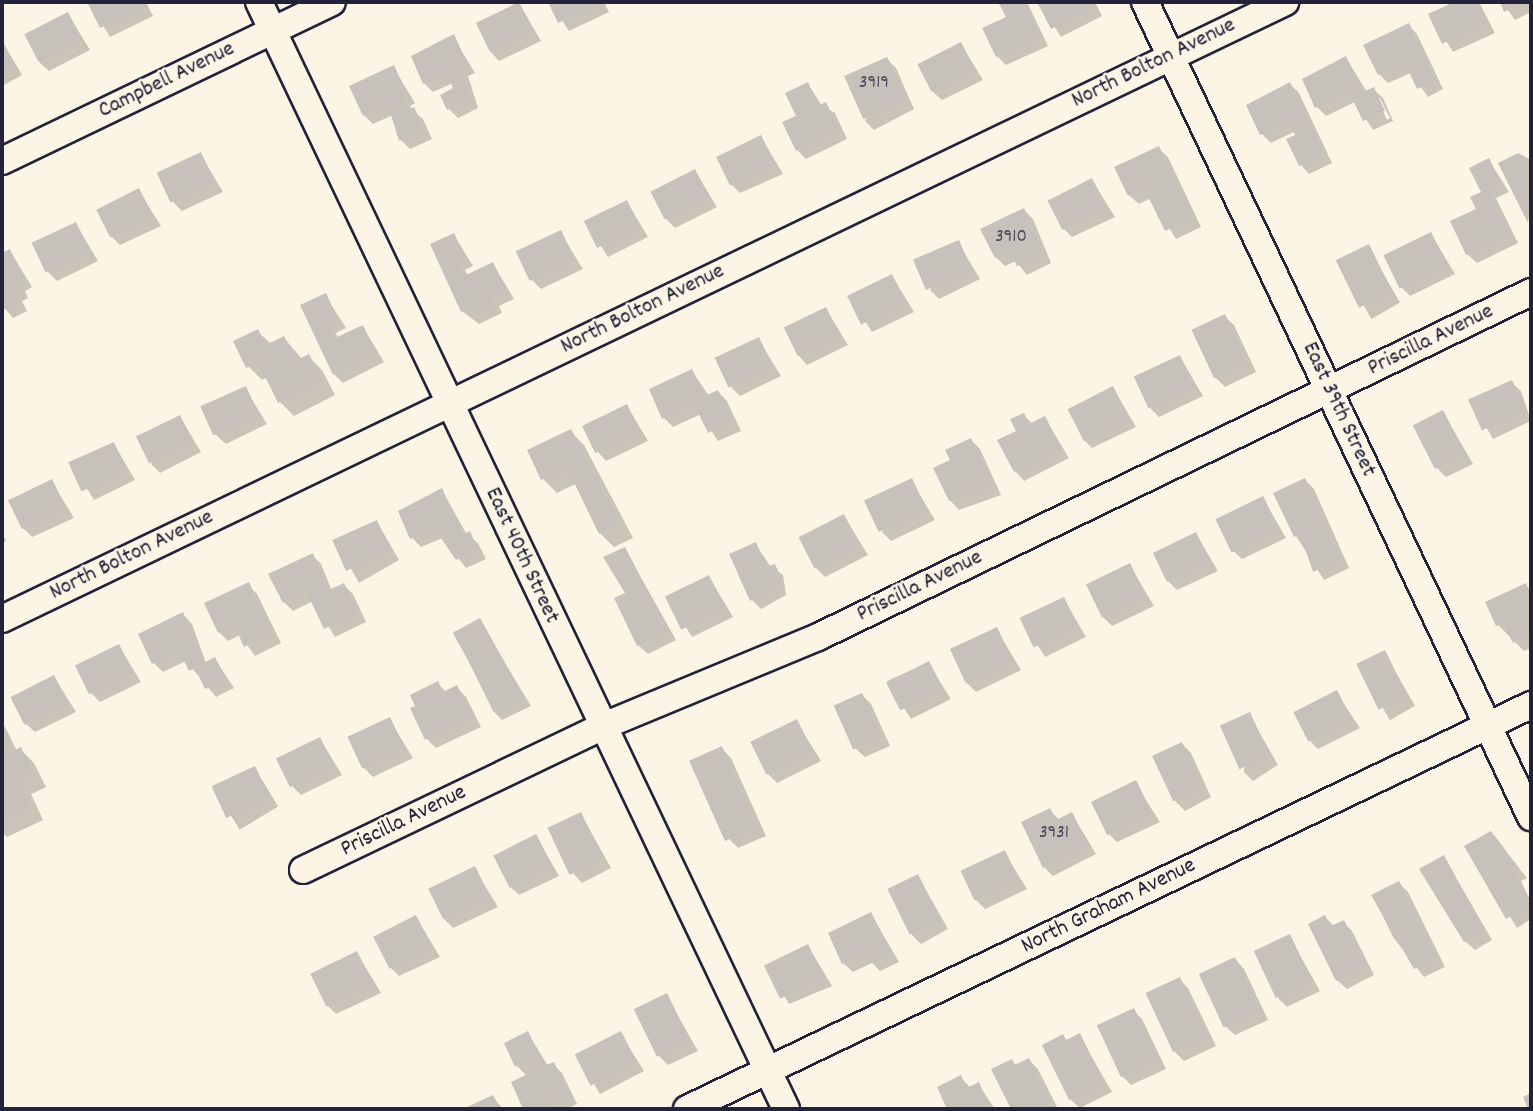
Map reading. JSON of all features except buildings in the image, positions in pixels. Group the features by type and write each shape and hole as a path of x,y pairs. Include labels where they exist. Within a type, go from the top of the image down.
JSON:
{"street":[{"name":"East 40th Street","path":"259,2 601,727 786,1109"},
{"name":"Campbell Avenue","path":"2,161 332,2"},
{"name":"East 39th Street","path":"1145,2 1531,817"},
{"name":"North Bolton Avenue","path":"2,619 1284,2"},
{"name":"Priscilla Avenue","path":"303,870 601,727 774,657 1531,292"},
{"name":"North Graham Avenue","path":"687,1109 1531,705"}]}
